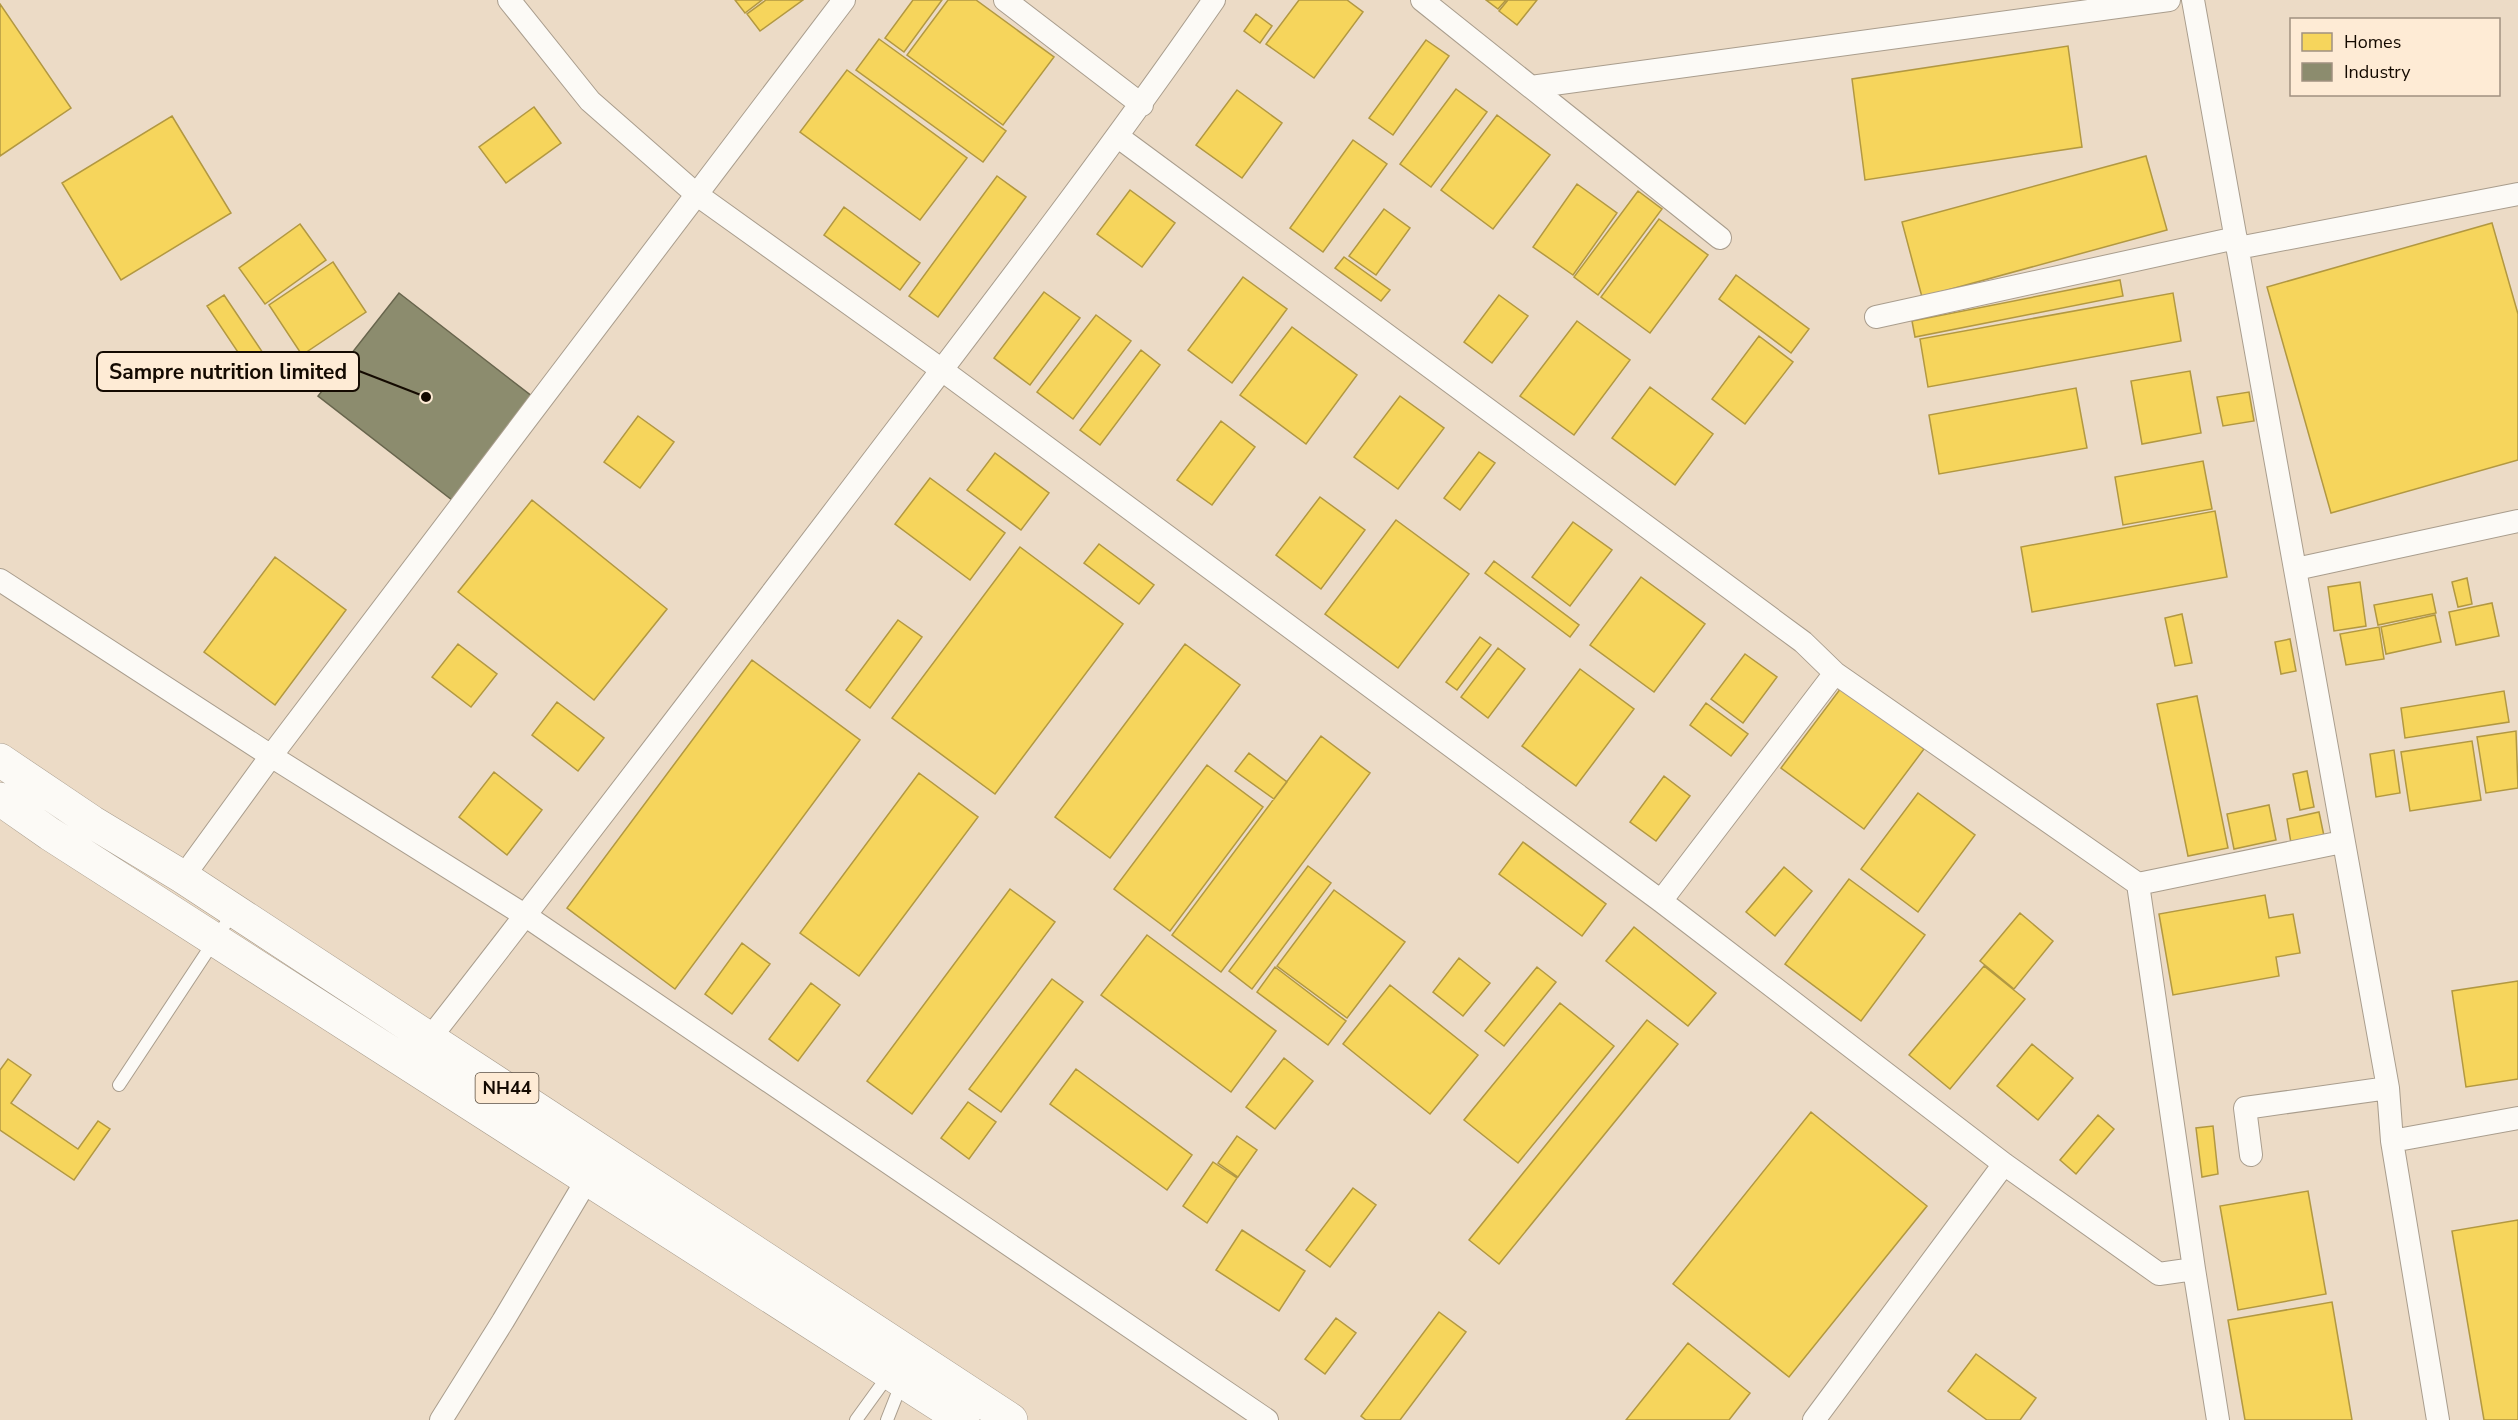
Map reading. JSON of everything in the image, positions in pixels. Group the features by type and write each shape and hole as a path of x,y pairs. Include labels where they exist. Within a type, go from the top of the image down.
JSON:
{"highway":[{"name":"NH44","path":"0,760 92,822 183,877 430,1038 1011,1420"},
{"name":"NH44","path":"0,799 50,834 963,1420"}],"street":[{"path":"509,0 590,101 696,194 942,370 1661,901 2004,1164 2159,1274 2194,1269"},
{"path":"183,877 271,756 844,0"},
{"path":"1005,0 1142,105"},
{"path":"430,1038 526,916 942,370 1142,105 1215,0"},
{"path":"1422,0 1719,238"},
{"path":"1531,87 2169,0"},
{"path":"2193,0 2296,569 2342,842 2388,1088 2392,1141 2438,1420"},
{"path":"1117,136 1803,642 1835,673 2138,884 2342,842"},
{"path":"1876,317 2237,243 2518,194"},
{"path":"2296,569 2518,521"},
{"path":"0,580 271,756 526,916 1267,1420"},
{"path":"1661,901 1835,673"},
{"path":"2138,884 2218,1420"},
{"path":"2251,1155 2245,1108 2388,1088"},
{"path":"2392,1141 2518,1118"},
{"path":"1814,1420 2004,1164"},
{"path":"441,1420 588,1178"}],"lane":[{"path":"119,1085 234,911"},
{"path":"856,1420 896,1377"},
{"path":"887,1420 896,1377"}],"building: Homes":[{"path":"735,0 762,0 745,13"},
{"path":"766,0 803,0 760,31 747,14"},
{"path":"913,0 942,0 904,52 885,38"},
{"path":"948,0 976,0 1054,57 1003,125 907,55"},
{"path":"1299,0 1347,0 1363,12 1314,78 1266,44"},
{"path":"1486,0 1506,0 1498,9"},
{"path":"1508,0 1537,0 1517,25 1499,11"},
{"path":"0,4 71,108 0,156"},
{"path":"1256,14 1272,26 1260,43 1244,31"},
{"path":"879,39 1006,131 983,162 856,70"},
{"path":"1426,40 1449,56 1393,135 1369,118"},
{"path":"2068,46 2082,147 1865,180 1852,79"},
{"path":"847,70 967,158 920,220 800,132"},
{"path":"1456,89 1487,112 1431,187 1400,164"},
{"path":"1237,90 1282,123 1242,178 1196,145"},
{"path":"534,107 561,143 506,183 479,147"},
{"path":"1497,115 1550,155 1493,229 1441,190"},
{"path":"172,116 231,213 121,280 62,183"},
{"path":"1353,140 1387,164 1323,252 1290,228"},
{"path":"2146,156 2167,230 1922,297 1902,222"},
{"path":"997,176 1026,197 938,317 909,296"},
{"path":"1577,184 1617,213 1573,275 1533,247"},
{"path":"1130,190 1175,223 1142,267 1097,234"},
{"path":"1638,191 1662,209 1598,295 1574,277"},
{"path":"844,207 920,263 900,290 824,235"},
{"path":"1384,209 1410,228 1376,275 1349,256"},
{"path":"1659,219 1708,255 1650,333 1601,297"},
{"path":"2492,223 2518,314 2518,460 2331,513 2267,287"},
{"path":"300,224 326,260 265,304 239,268"},
{"path":"1344,257 1390,290 1381,301 1335,268"},
{"path":"333,262 366,312 302,355 269,305"},
{"path":"1736,275 1809,329 1791,353 1719,299"},
{"path":"1243,277 1287,309 1232,383 1188,350"},
{"path":"2120,280 2123,296 1915,337 1912,321"},
{"path":"1044,292 1080,318 1030,385 994,358"},
{"path":"2173,293 2181,341 1928,387 1920,339"},
{"path":"224,295 273,368 256,379 207,306"},
{"path":"1499,295 1528,316 1492,363 1464,342"},
{"path":"1096,315 1131,341 1073,419 1037,392"},
{"path":"1577,321 1630,360 1574,435 1520,396"},
{"path":"1292,327 1357,375 1306,444 1240,395"},
{"path":"1759,336 1793,362 1745,424 1712,399"},
{"path":"1141,350 1160,365 1100,445 1080,430"},
{"path":"2190,371 2201,433 2142,444 2131,381"},
{"path":"1650,387 1713,434 1675,485 1612,438"},
{"path":"2076,388 2087,448 1939,474 1929,415"},
{"path":"2249,392 2254,421 2223,426 2217,397"},
{"path":"1400,396 1444,428 1398,489 1354,457"},
{"path":"638,416 674,442 640,488 604,462"},
{"path":"1221,421 1255,447 1212,505 1177,480"},
{"path":"1479,452 1495,463 1460,510 1444,498"},
{"path":"995,453 1049,493 1021,530 967,490"},
{"path":"2203,461 2212,509 2123,525 2115,477"},
{"path":"930,478 1005,533 970,580 895,524"},
{"path":"1320,497 1365,530 1321,589 1276,555"},
{"path":"532,500 667,609 594,700 458,592"},
{"path":"2215,511 2227,577 2032,612 2021,547"},
{"path":"1396,520 1469,574 1398,668 1325,614"},
{"path":"1573,522 1612,550 1570,606 1532,577"},
{"path":"1099,544 1154,585 1139,604 1084,563"},
{"path":"1020,547 1123,624 995,794 892,718"},
{"path":"275,557 346,610 275,705 204,652"},
{"path":"1494,561 1579,625 1570,637 1485,573"},
{"path":"1641,577 1705,624 1654,692 1590,645"},
{"path":"2467,578 2472,604 2458,607 2452,582"},
{"path":"2360,582 2366,626 2334,631 2328,587"},
{"path":"2432,594 2436,613 2378,625 2374,605"},
{"path":"2492,603 2499,636 2456,645 2449,612"},
{"path":"2182,614 2192,663 2175,666 2165,618"},
{"path":"2435,615 2441,642 2386,654 2381,627"},
{"path":"898,620 922,637 870,708 846,690"},
{"path":"2379,627 2384,659 2346,665 2340,634"},
{"path":"1480,637 1491,645 1457,690 1446,682"},
{"path":"2290,639 2296,671 2281,674 2275,642"},
{"path":"458,644 497,674 471,707 432,677"},
{"path":"1185,644 1240,685 1110,858 1055,817"},
{"path":"1498,648 1525,669 1488,718 1461,697"},
{"path":"1745,654 1777,677 1743,723 1711,699"},
{"path":"752,660 860,740 675,989 567,908"},
{"path":"1580,669 1634,709 1576,786 1522,746"},
{"path":"1841,688 1924,749 1864,829 1781,768"},
{"path":"2504,691 2509,722 2405,738 2401,708"},
{"path":"2197,696 2228,848 2188,856 2157,704"},
{"path":"557,702 604,738 578,771 532,735"},
{"path":"1706,703 1748,734 1731,756 1690,725"},
{"path":"2516,731 2518,788 2486,793 2477,737"},
{"path":"1321,736 1370,773 1221,972 1172,935"},
{"path":"2472,741 2481,800 2410,811 2401,752"},
{"path":"2394,750 2400,793 2376,797 2370,754"},
{"path":"1249,753 1287,782 1274,799 1235,771"},
{"path":"1207,765 1263,807 1170,931 1114,889"},
{"path":"2307,771 2314,807 2300,810 2293,774"},
{"path":"494,772 542,810 507,855 459,817"},
{"path":"919,773 978,817 859,976 800,933"},
{"path":"1664,776 1690,796 1656,841 1630,822"},
{"path":"1918,793 1975,835 1918,912 1861,869"},
{"path":"2269,805 2276,840 2234,849 2227,814"},
{"path":"2319,812 2324,836 2291,843 2287,819"},
{"path":"1523,842 1606,904 1582,936 1499,874"},
{"path":"1308,866 1331,883 1252,989 1229,971"},
{"path":"1784,867 1812,891 1775,936 1746,912"},
{"path":"1849,879 1925,935 1861,1021 1785,964"},
{"path":"1010,889 1055,922 912,1114 867,1081"},
{"path":"1334,890 1405,942 1347,1018 1277,966"},
{"path":"2265,895 2269,918 2293,914 2300,953 2276,957 2279,976 2173,995 2159,914"},
{"path":"2020,913 2053,941 2014,989 1980,961"},
{"path":"1634,927 1716,993 1688,1026 1606,961"},
{"path":"1147,935 1276,1031 1231,1092 1101,995"},
{"path":"742,943 770,964 732,1014 705,994"},
{"path":"1459,958 1490,983 1463,1016 1433,992"},
{"path":"1984,966 2025,999 1950,1089 1909,1055"},
{"path":"1275,967 1346,1021 1328,1045 1257,992"},
{"path":"1537,967 1556,982 1504,1046 1485,1031"},
{"path":"1052,979 1083,1002 1001,1112 969,1089"},
{"path":"2518,981 2518,1079 2466,1087 2452,991"},
{"path":"811,983 840,1005 798,1061 769,1039"},
{"path":"1390,985 1478,1055 1430,1114 1343,1044"},
{"path":"1560,1003 1614,1046 1518,1163 1464,1120"},
{"path":"1647,1020 1678,1044 1499,1264 1469,1240"},
{"path":"2032,1044 2073,1078 2038,1120 1997,1086"},
{"path":"1284,1058 1313,1081 1275,1129 1246,1107"},
{"path":"8,1059 31,1075 11,1103 78,1149 98,1121 110,1129 74,1180 0,1130 0,1070"},
{"path":"1076,1069 1192,1155 1167,1190 1050,1104"},
{"path":"968,1102 996,1122 969,1159 941,1138"},
{"path":"1811,1112 1927,1206 1789,1377 1673,1284"},
{"path":"2098,1115 2114,1129 2076,1174 2060,1160"},
{"path":"2213,1126 2218,1174 2202,1177 2196,1128"},
{"path":"1237,1136 1257,1150 1238,1177 1218,1163"},
{"path":"1213,1162 1237,1178 1207,1223 1183,1206"},
{"path":"1353,1188 1376,1205 1330,1267 1306,1250"},
{"path":"2308,1191 2326,1294 2238,1310 2220,1206"},
{"path":"2518,1220 2518,1420 2484,1420 2452,1231"},
{"path":"1242,1230 1305,1271 1279,1311 1216,1270"},
{"path":"2332,1302 2352,1420 2245,1420 2228,1320"},
{"path":"1439,1312 1466,1332 1400,1420 1366,1420 1361,1416"},
{"path":"1336,1318 1356,1333 1325,1374 1305,1359"},
{"path":"1688,1343 1750,1393 1729,1420 1626,1420"},
{"path":"1976,1354 2036,1398 2020,1420 1987,1420 1948,1391"}],"building: Industry":[{"path":"399,293 533,397 452,500 318,396"}],"place":[{"name":"Sampre nutrition limited","path":"426,397"}]}
